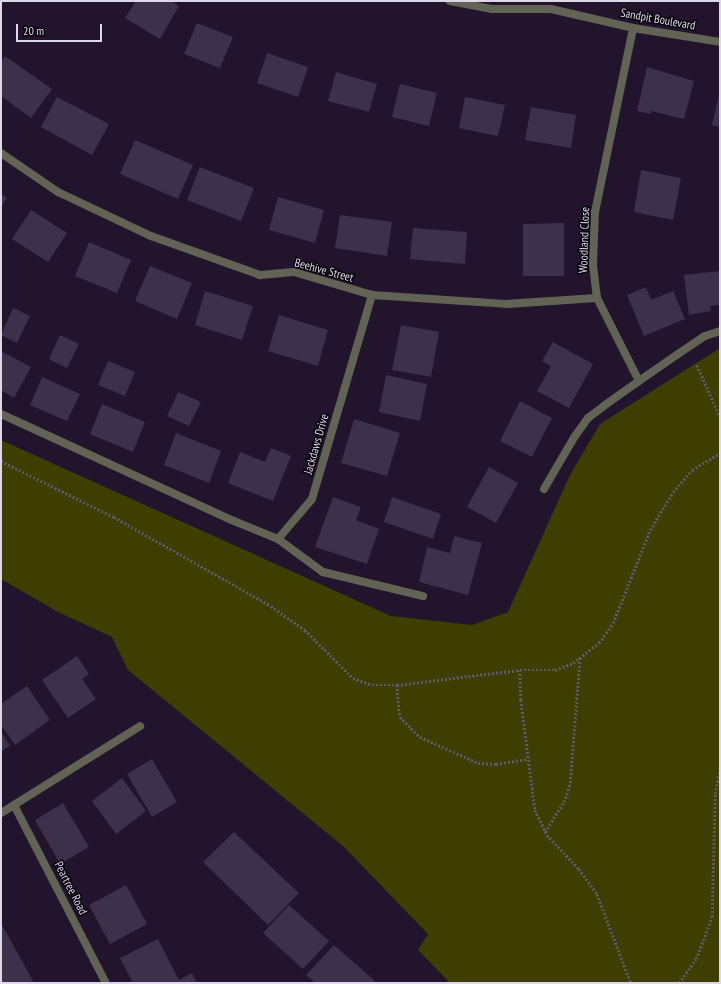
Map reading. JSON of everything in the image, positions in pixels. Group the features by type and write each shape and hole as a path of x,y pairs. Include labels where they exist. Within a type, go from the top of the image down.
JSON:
{"street":[{"name":"Sandpit Boulevard","path":"450,1 492,9 551,9 633,28 720,42"},
{"name":"Woodland Close","path":"633,28 595,212 593,264 597,298 639,381"},
{"name":"Beehive Street","path":"1,153 58,192 158,239 260,275 294,272 372,295 506,304 597,298"},
{"name":"Jackdaws Drive","path":"278,539 312,499 372,295"},
{"path":"544,489 575,436 588,418 687,348 720,331"},
{"path":"1,414 229,519 278,539 323,572 423,596"},
{"path":"1,813 140,726"},
{"name":"Peartree Road","path":"14,805 106,983"}],"path":[{"path":"687,348 705,378 720,417"},
{"path":"1,461 114,517 271,606 305,630 353,678 372,685 396,684 520,670 555,670 580,657 599,643 613,623 650,530 673,492 692,470 720,453"},
{"path":"545,832 564,802 570,783 580,657"},
{"path":"520,670 528,759 535,810 545,832 597,894 631,983"},
{"path":"396,684 400,717 420,737 478,763 496,764 528,759"},
{"path":"679,983 699,953 712,917 715,794 720,768"}],"shaded area":[{"path":"720,348 720,983 450,983 418,950 428,934 343,846 128,670 112,637 58,612 1,579 1,440 391,616 472,625 508,612 570,475 600,424"}],"building":[{"path":"136,1 171,1 179,6 160,39 125,18"},
{"path":"197,23 233,37 220,68 184,54"},
{"path":"267,53 308,67 298,97 257,83"},
{"path":"5,56 52,89 31,118 1,96 1,62"},
{"path":"647,67 694,81 684,119 651,111 651,114 637,111"},
{"path":"336,72 377,84 369,112 328,101"},
{"path":"400,84 437,93 429,126 392,117"},
{"path":"720,95 720,127 712,125"},
{"path":"57,97 109,124 92,155 41,127"},
{"path":"465,97 505,105 498,136 459,128"},
{"path":"531,107 576,115 571,148 525,140"},
{"path":"135,140 193,165 178,199 120,174"},
{"path":"200,167 254,188 241,221 187,200"},
{"path":"641,170 681,178 673,220 634,212"},
{"path":"1,194 7,198 1,207"},
{"path":"278,197 324,210 315,243 269,230"},
{"path":"31,210 67,233 48,262 12,239"},
{"path":"340,215 392,222 387,256 335,248"},
{"path":"564,223 564,276 523,276 523,224"},
{"path":"413,228 467,232 465,264 410,259"},
{"path":"89,242 131,260 117,293 75,276"},
{"path":"150,266 192,283 177,319 135,301"},
{"path":"720,271 720,305 710,306 711,311 689,315 684,275"},
{"path":"646,287 651,300 673,291 685,319 644,336 627,295"},
{"path":"205,291 253,306 242,340 195,325"},
{"path":"13,308 30,316 17,343 1,335"},
{"path":"279,315 328,330 318,366 268,351"},
{"path":"401,325 439,332 431,377 392,370"},
{"path":"60,335 79,344 67,368 49,359"},
{"path":"553,342 593,364 569,408 537,391 551,366 542,361"},
{"path":"1,351 31,367 14,398 1,390"},
{"path":"108,361 135,372 125,396 98,385"},
{"path":"386,375 427,384 420,421 379,412"},
{"path":"42,377 80,394 67,421 30,405"},
{"path":"178,392 201,402 189,426 167,416"},
{"path":"520,401 552,418 532,457 500,441"},
{"path":"102,404 145,422 133,452 90,434"},
{"path":"354,419 400,433 387,476 341,463"},
{"path":"176,433 221,451 209,483 164,465"},
{"path":"271,448 291,456 273,501 228,483 240,452 265,462"},
{"path":"489,467 518,483 496,523 467,507"},
{"path":"333,497 361,507 356,520 379,529 367,564 315,547"},
{"path":"392,497 441,514 433,539 384,522"},
{"path":"454,536 482,543 468,595 419,582 427,547 450,553"},
{"path":"77,656 89,674 82,679 96,699 68,718 42,680"},
{"path":"27,686 50,720 15,745 1,725 1,704"},
{"path":"1,731 10,746 1,751"},
{"path":"152,759 177,802 152,817 127,774"},
{"path":"122,778 146,811 116,834 92,801"},
{"path":"63,803 89,847 60,864 35,820"},
{"path":"234,832 299,893 268,925 203,862"},
{"path":"126,885 147,924 110,944 89,905"},
{"path":"289,905 329,941 303,969 263,933"},
{"path":"1,923 26,968 34,983 1,983"},
{"path":"158,939 179,980 192,973 197,983 133,983 120,958"},
{"path":"334,945 375,981 373,983 315,983 306,975"}]}
